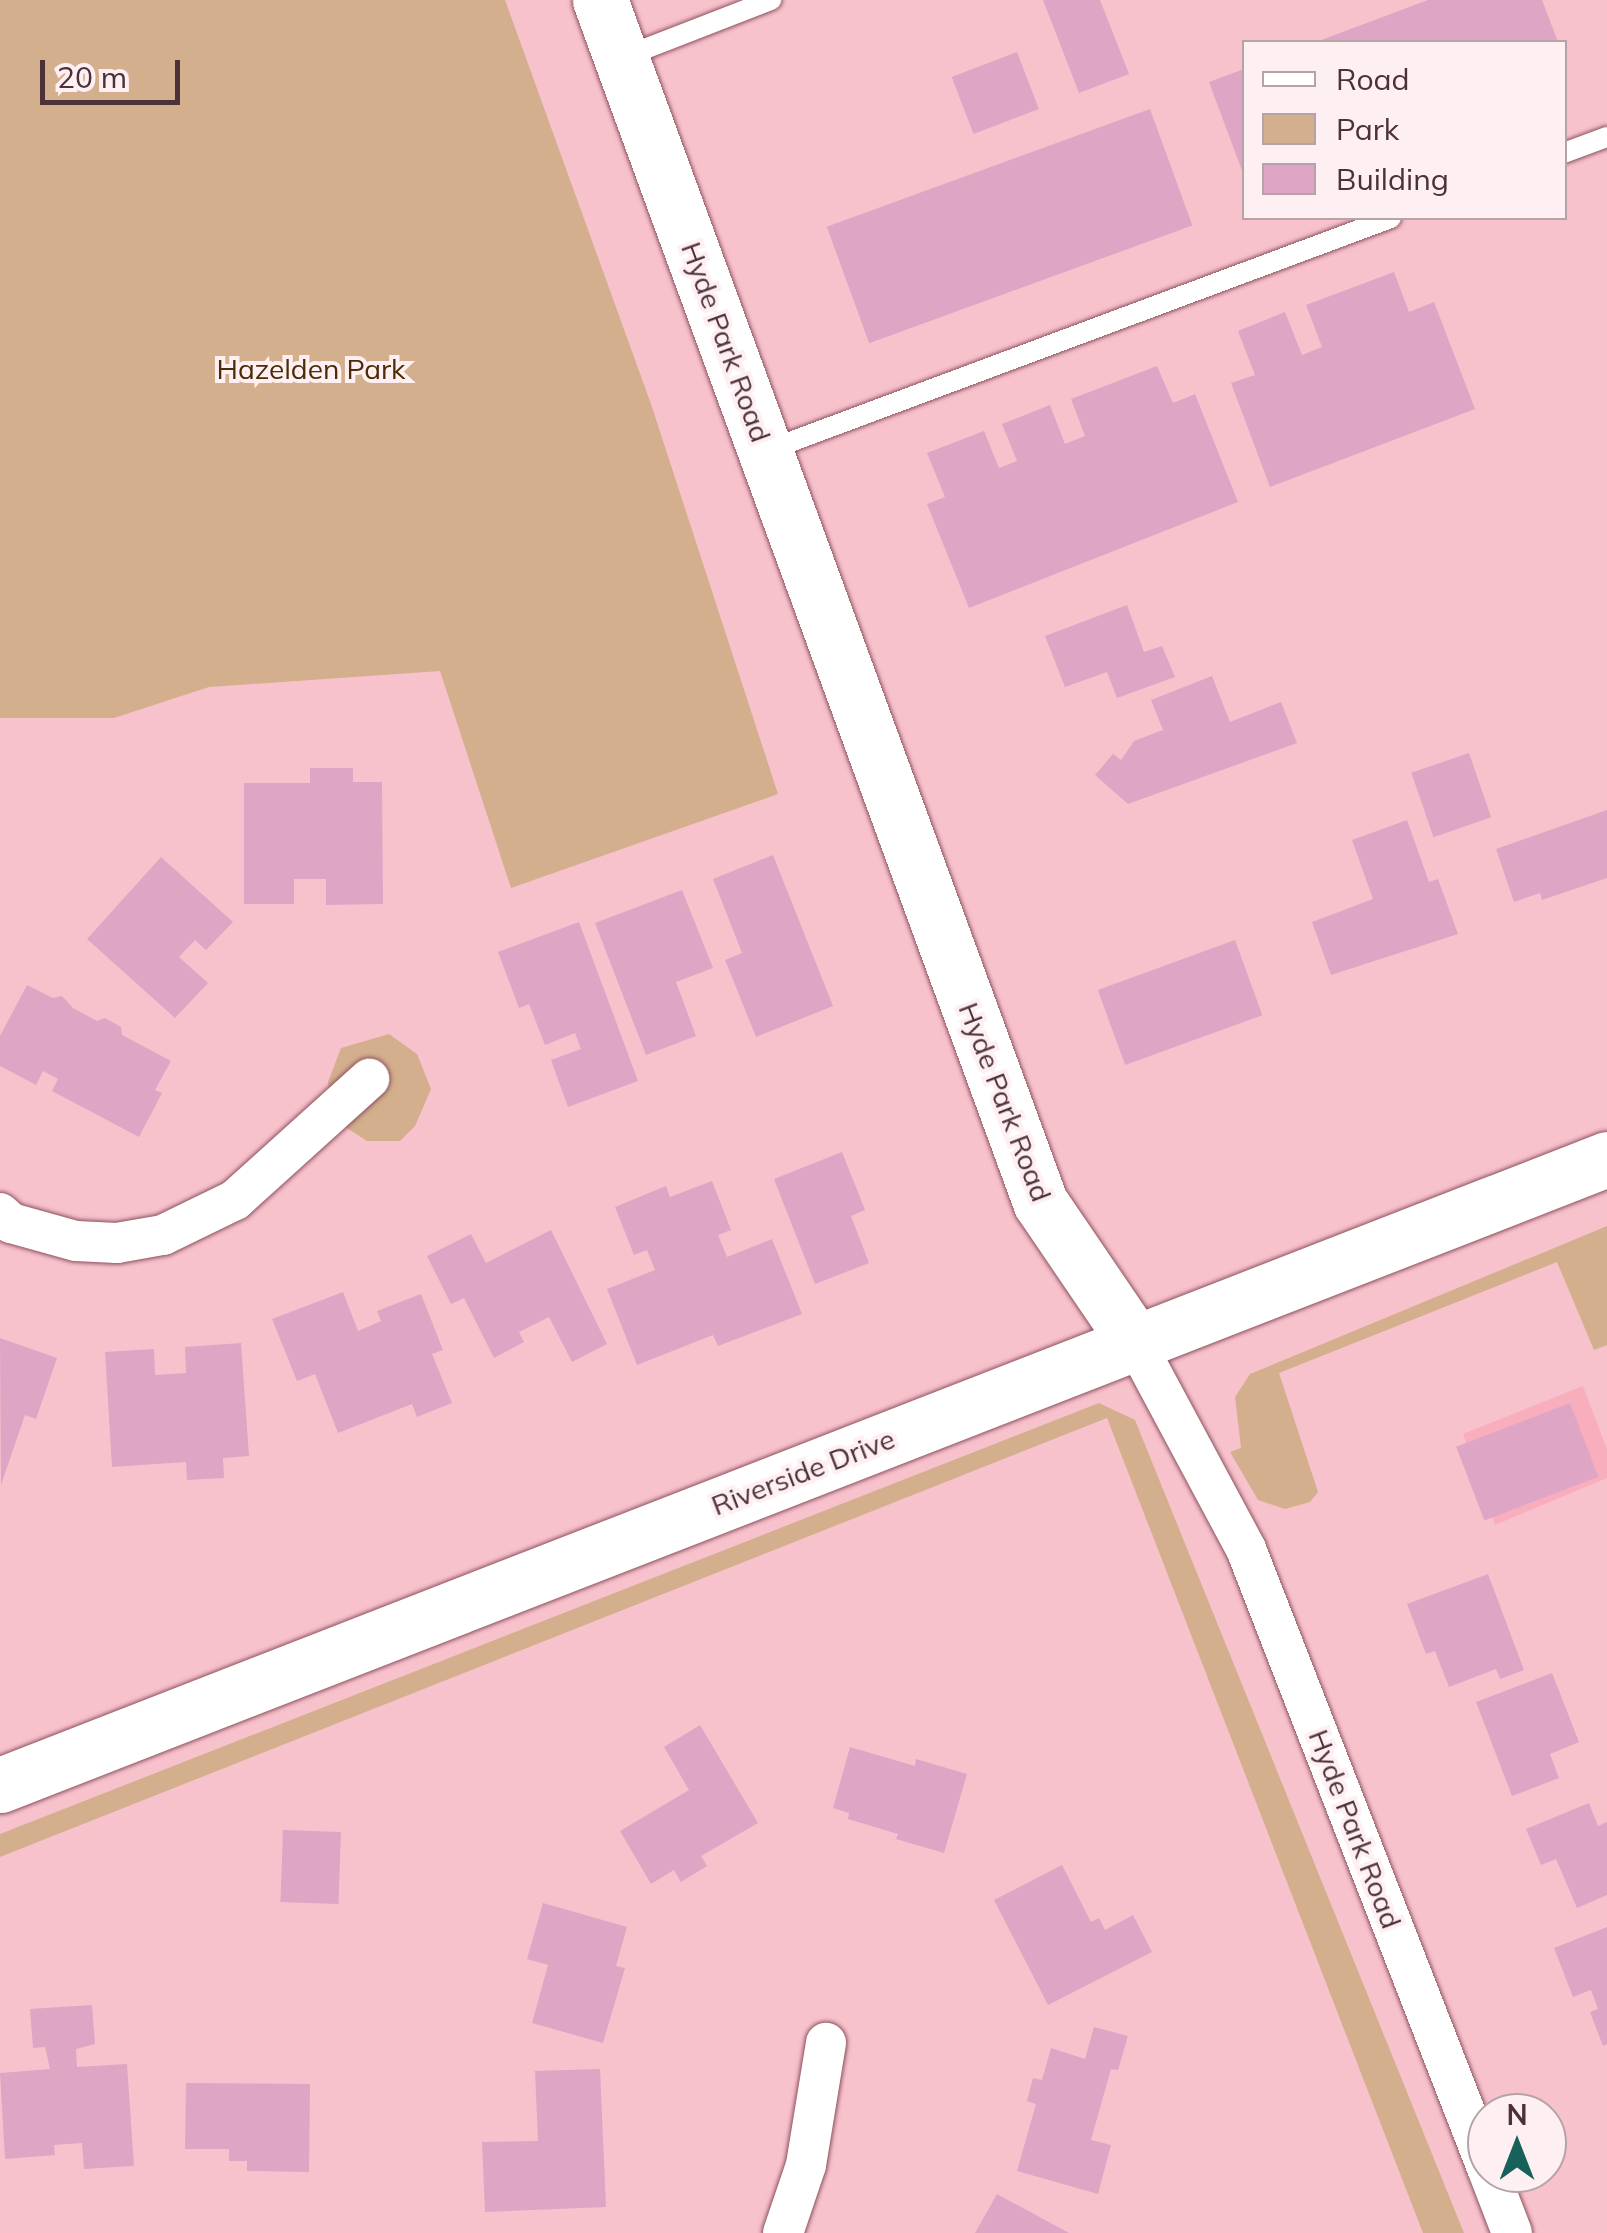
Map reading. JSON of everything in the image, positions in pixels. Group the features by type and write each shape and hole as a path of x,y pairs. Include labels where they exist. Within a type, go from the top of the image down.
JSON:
{"main road":[{"name":"Hyde Park Road","path":"600,0 1040,1202 1135,1342"},
{"name":"Riverside Drive","path":"0,1785 1607,1159"}],"street":[{"path":"0,1213 12,1223 76,1241 117,1243 164,1235 235,1200 369,1079"},
{"name":"Hyde Park Road","path":"1135,1342 1246,1550 1467,2117"},
{"path":"783,2233 806,2165 826,2043"},
{"name":"Hyde Park Road","path":"1497,2193 1512,2233"}],"lane":[{"path":"622,58 771,0"},
{"path":"1567,152 1607,137"},
{"path":"766,451 1386,220"}],"shaded area":[{"path":"1583,1386 1607,1449 1607,1478 1495,1525 1463,1434"}],"green space":[{"name":"Hazelden Park","path":"0,0 505,0 651,404 778,794 511,888 440,671 209,687 114,718 0,718"},
{"path":"389,1034 417,1054 431,1089 415,1126 400,1141 367,1141 333,1119 328,1082 341,1048"},
{"path":"1607,1226 1607,1345 1594,1350 1557,1262 1279,1373 1318,1492 1310,1502 1285,1509 1258,1500 1230,1452 1241,1448 1235,1397 1250,1374"},
{"path":"1099,1403 1135,1420 1464,2233 1423,2233 1107,1418 0,1857 0,1834"}],"building":[{"path":"1043,0 1100,0 1129,74 1079,93"},
{"path":"1428,0 1542,0 1557,40 1321,40"},
{"path":"1017,52 1039,109 974,134 952,77"},
{"path":"1242,70 1242,171 1209,82"},
{"path":"1150,109 1192,226 869,343 827,227"},
{"path":"1394,272 1409,312 1434,302 1475,409 1270,487 1231,383 1255,375 1238,331 1285,312 1302,355 1322,347 1306,305"},
{"path":"1157,366 1173,403 1195,394 1238,502 969,608 927,504 945,497 927,453 984,431 999,468 1017,461 1002,424 1050,405 1065,444 1085,436 1071,399"},
{"path":"1127,605 1144,652 1162,646 1175,677 1117,698 1107,672 1065,687 1045,636"},
{"path":"1212,676 1230,722 1281,702 1297,743 1128,804 1095,775 1113,754 1121,760 1134,741 1163,730 1151,700"},
{"path":"1469,753 1491,817 1433,837 1411,773"},
{"path":"310,768 353,768 353,782 382,782 383,904 326,905 326,879 294,879 294,904 244,904 244,783 310,783"},
{"path":"1607,810 1607,878 1542,900 1540,893 1514,902 1496,849"},
{"path":"1407,820 1429,882 1438,879 1458,934 1331,975 1312,922 1373,899 1352,840"},
{"path":"773,855 833,1006 756,1037 725,960 742,953 713,879"},
{"path":"161,857 233,922 206,950 195,940 179,957 208,983 175,1018 87,939"},
{"path":"682,890 713,968 676,982 696,1036 646,1055 595,923"},
{"path":"579,922 638,1081 568,1107 551,1060 581,1049 575,1033 545,1045 529,1004 519,1008 498,952"},
{"path":"1235,940 1262,1015 1125,1065 1098,990"},
{"path":"27,985 53,998 62,996 73,1008 97,1021 105,1018 121,1027 122,1035 171,1061 155,1090 162,1093 139,1137 52,1091 58,1079 43,1071 36,1085 0,1066 0,1036"},
{"path":"842,1152 865,1210 851,1216 869,1263 815,1284 774,1179"},
{"path":"712,1181 731,1230 718,1235 727,1257 772,1239 802,1314 718,1346 713,1335 637,1365 607,1289 655,1270 647,1250 634,1255 615,1207 666,1186 670,1197"},
{"path":"551,1230 607,1344 572,1362 549,1317 519,1332 524,1342 494,1358 464,1298 451,1304 427,1256 471,1234 486,1263"},
{"path":"343,1292 358,1331 381,1321 377,1311 421,1294 443,1350 432,1354 452,1403 417,1417 412,1404 338,1433 315,1374 297,1381 272,1319"},
{"path":"0,1338 57,1358 36,1419 25,1415 1,1485"},
{"path":"241,1343 249,1456 223,1458 224,1478 187,1480 186,1462 112,1467 105,1352 154,1349 155,1375 186,1373 185,1347"},
{"path":"1570,1403 1598,1477 1484,1520 1456,1447"},
{"path":"1488,1574 1524,1670 1500,1679 1496,1669 1449,1687 1435,1651 1426,1654 1407,1604"},
{"path":"1552,1673 1579,1742 1550,1754 1559,1778 1512,1796 1476,1702"},
{"path":"700,1725 758,1823 701,1856 707,1866 681,1882 674,1870 651,1884 620,1831 689,1790 664,1747"},
{"path":"850,1747 915,1766 916,1759 967,1774 944,1853 896,1839 898,1834 848,1819 849,1813 833,1808"},
{"path":"1589,1803 1598,1826 1607,1822 1607,1895 1577,1908 1556,1859 1541,1865 1526,1829"},
{"path":"283,1830 341,1832 338,1904 280,1902"},
{"path":"1062,1865 1091,1922 1099,1918 1105,1930 1133,1915 1152,1952 1048,2005 994,1900"},
{"path":"543,1903 627,1927 616,1966 625,1968 603,2043 532,2023 548,1965 527,1959"},
{"path":"1607,1927 1607,2044 1603,2046 1590,2012 1598,2009 1591,1990 1573,1997 1554,1948"},
{"path":"92,2005 95,2044 76,2049 77,2067 127,2064 134,2166 84,2169 82,2143 54,2145 55,2155 5,2159 0,2073 50,2069 45,2047 33,2048 30,2009"},
{"path":"1094,2027 1128,2036 1118,2070 1111,2069 1091,2140 1111,2145 1098,2194 1017,2171 1036,2104 1027,2101 1033,2078 1042,2080 1051,2048 1085,2059"},
{"path":"600,2069 606,2207 485,2212 482,2142 538,2141 535,2071"},
{"path":"186,2083 310,2084 309,2172 247,2171 247,2161 229,2161 229,2149 185,2149"},
{"path":"997,2194 1069,2233 975,2233"}]}
